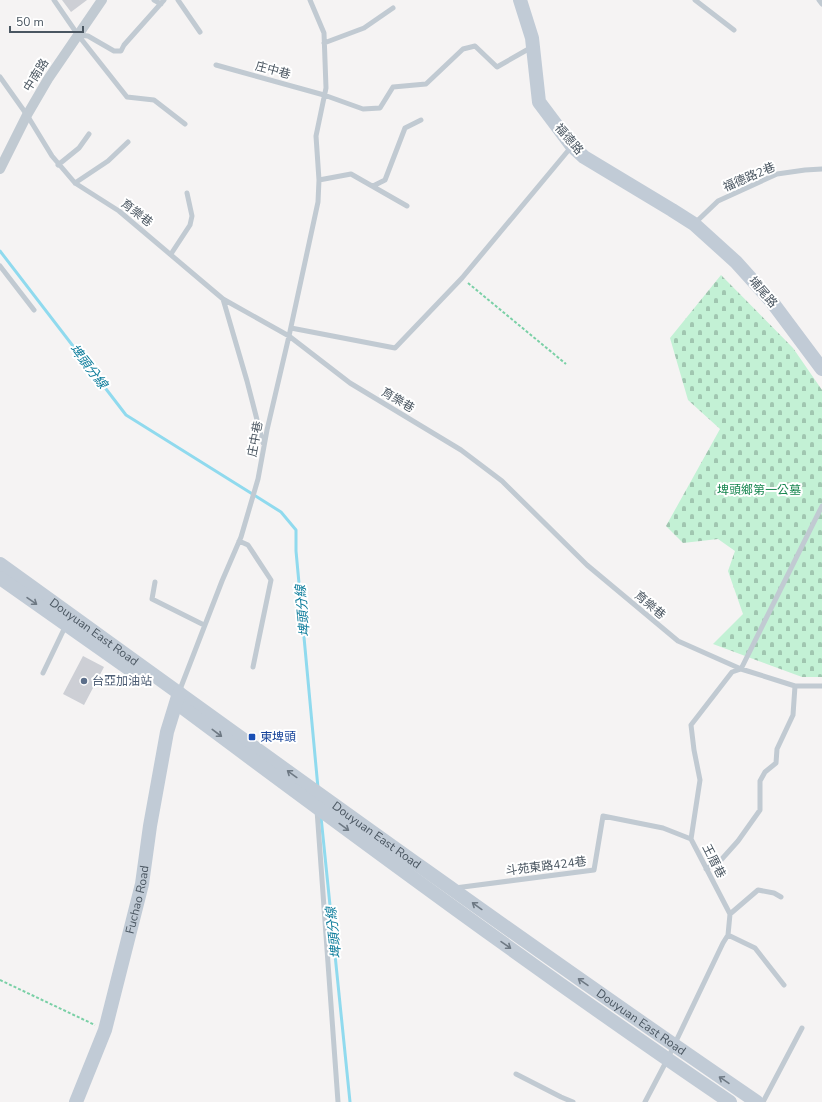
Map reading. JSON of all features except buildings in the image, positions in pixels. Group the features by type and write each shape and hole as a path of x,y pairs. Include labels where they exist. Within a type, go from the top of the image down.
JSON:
{"main road":[{"name":"福德路","path":"520,0 532,38 539,102 572,146 584,157 694,224"},
{"name":"埔尾路","path":"694,224 736,262 772,302 822,369"},
{"name":"Douyuan East Road","path":"0,564 81,629 177,697 314,790 673,1045 757,1102"},
{"name":"Douyuan East Road","path":"0,578 66,625 81,629"},
{"name":"Douyuan East Road","path":"177,697 317,807 471,921 667,1060 730,1102"},
{"name":"Fuchao Road","path":"76,1102 105,1030 142,884 150,826 167,732 177,697"}],"street":[{"name":"中南路","path":"0,169 27,115 48,78 102,0"}],"lane":[{"path":"54,0 78,35 127,97 154,100 185,124"},
{"path":"78,35 88,36 114,51 121,51 124,45 162,2 154,0"},
{"path":"178,0 200,32"},
{"name":"庄中巷","path":"177,697 239,541 258,479 318,202 319,180 316,136 326,88 324,33 310,0"},
{"path":"695,0 734,30"},
{"path":"819,0 822,4"},
{"path":"324,43 364,28 393,8"},
{"path":"324,95 363,109 380,108 393,87 426,84 463,49 475,46 497,67 533,46"},
{"name":"庄中巷","path":"216,65 324,95"},
{"name":"育樂巷","path":"0,77 27,115 58,165 75,183 119,211 223,299 289,336 350,383 461,450 502,481 586,565 678,642 741,669 795,686 822,686"},
{"path":"373,186 385,180 404,128 421,120"},
{"path":"58,165 79,148 89,134"},
{"path":"75,183 108,161 128,142"},
{"path":"291,328 395,348 462,278 572,146"},
{"name":"福德路2巷","path":"694,224 718,201 777,174 822,169"},
{"path":"319,180 351,174 407,206"},
{"path":"171,254 190,225 192,216 187,193"},
{"path":"0,266 34,310"},
{"path":"223,299 264,446"},
{"path":"741,669 822,506"},
{"path":"239,541 248,545 271,580 252,667"},
{"path":"155,582 152,599 204,626"},
{"path":"43,673 66,625"},
{"name":"王厝巷","path":"730,914 691,839 700,780 691,725 732,672 741,669"},
{"path":"706,869 721,860 738,841 760,810 760,781 765,772 776,763 778,749 793,715 795,686"},
{"path":"314,790 317,807 338,1102"},
{"name":"斗苑東路424巷","path":"452,888 594,870 603,816 663,828 691,839"},
{"path":"645,1102 728,935 730,914 758,890 774,892 781,897"},
{"path":"728,935 755,948 784,985"},
{"path":"763,1102 802,1028"},
{"path":"516,1074 573,1102"}],"path":[{"path":"462,278 566,364"},
{"path":"0,980 105,1030"}],"green space":[{"name":"埤頭鄉第一公墓","path":"721,275 793,348 822,390 822,677 802,677 713,644 743,614 728,571 735,551 718,539 683,543 666,526 720,429 688,400 670,338"}],"waterway":[{"name":"埤頭分線","path":"0,251 126,415 281,512 296,530 296,551 318,788"},
{"name":"埤頭分線","path":"321,817 350,1102"}],"place":[{"name":"台亞加油站","path":"84,681"},
{"name":"東埤頭","path":"252,737"}]}
